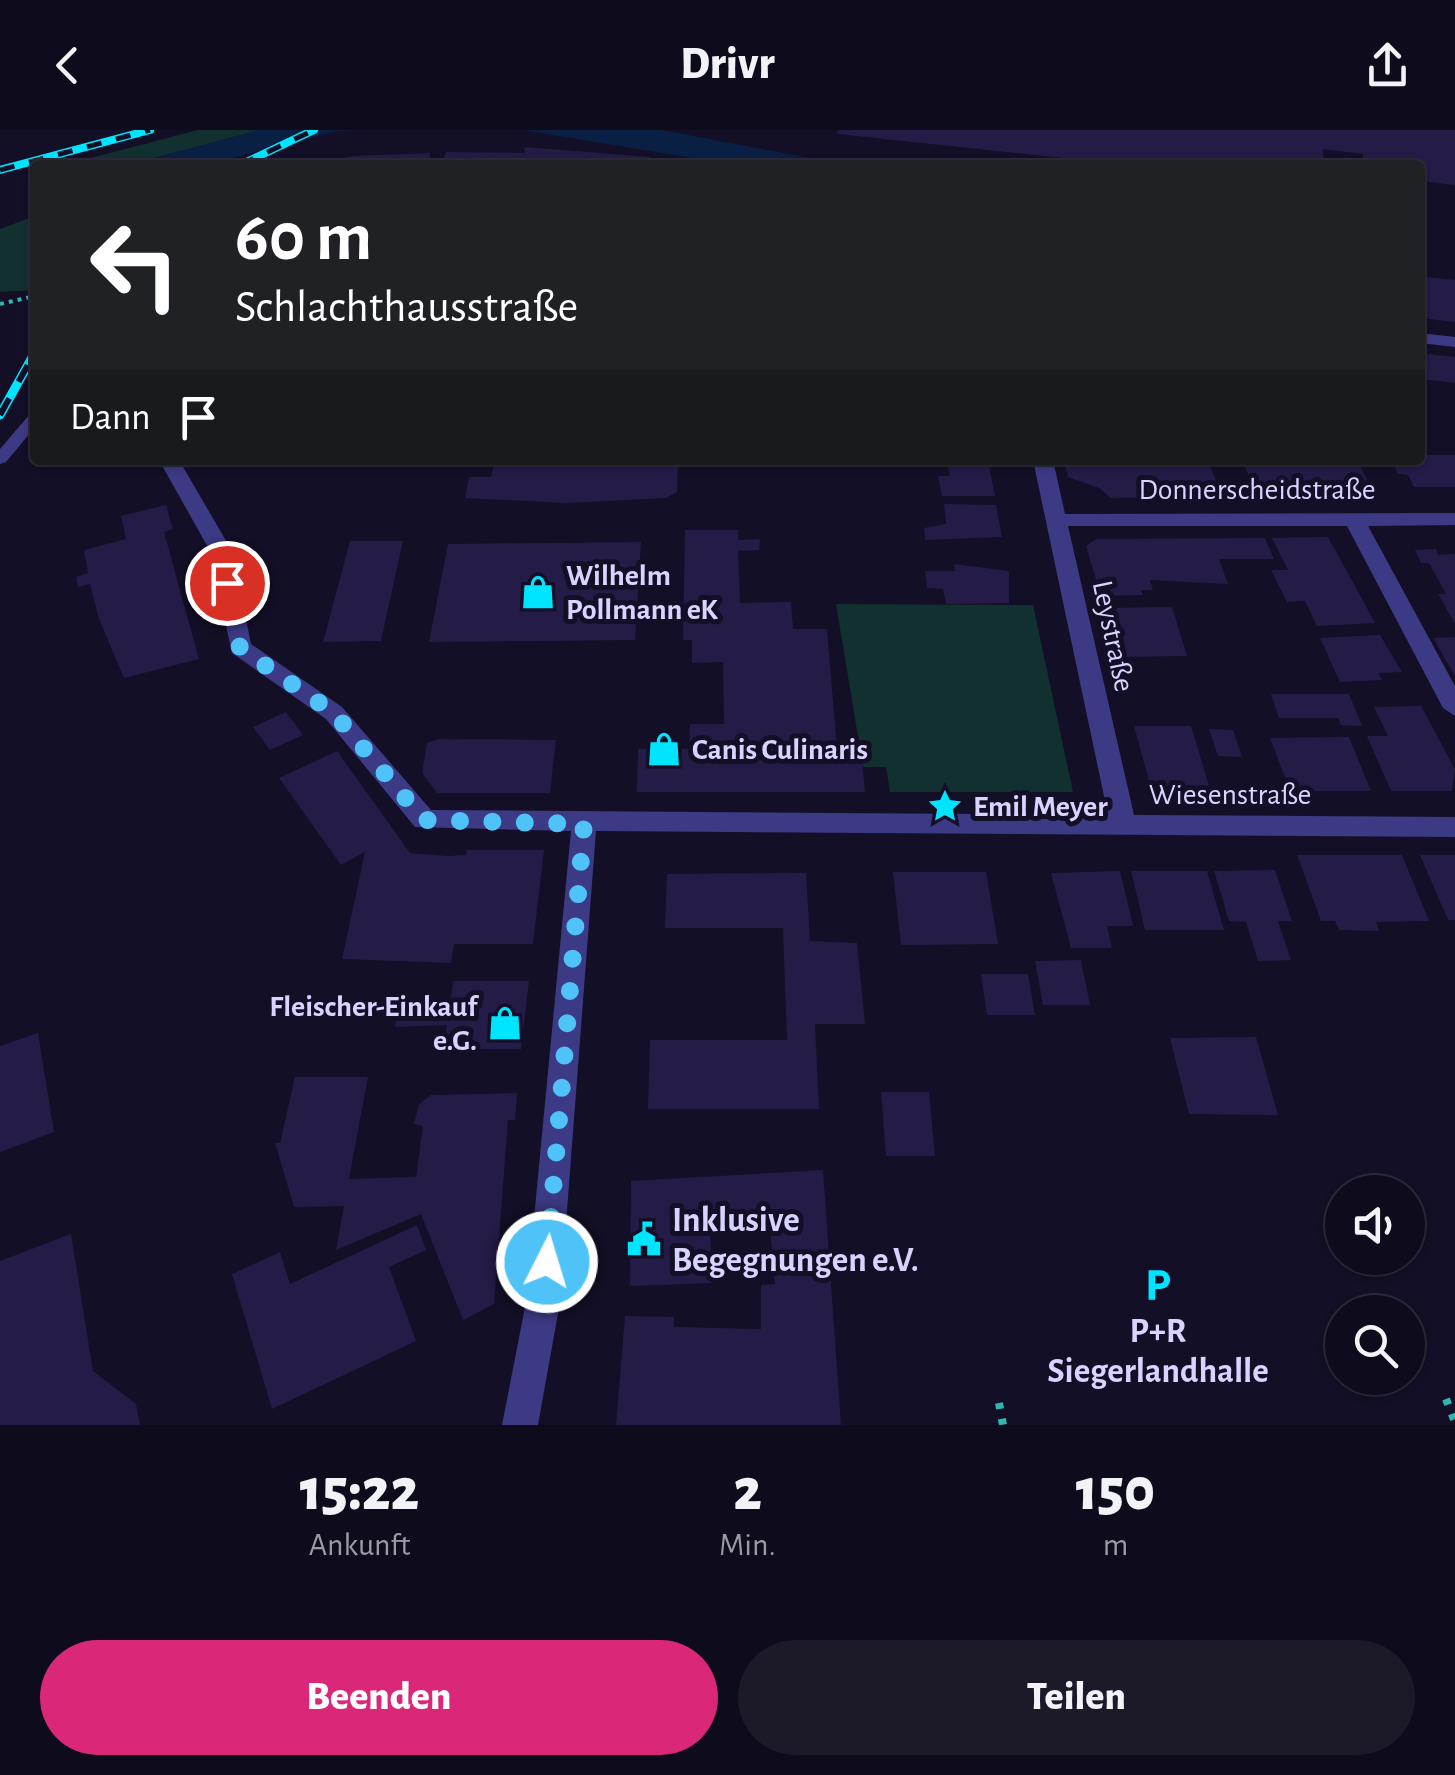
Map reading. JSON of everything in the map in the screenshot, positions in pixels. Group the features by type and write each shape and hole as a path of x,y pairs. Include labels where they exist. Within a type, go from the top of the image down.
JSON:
{"street":[{"path":"1425,339 1455,342"},
{"name":"Wiesenstraße","path":"172,465 221,551 240,648 334,713 424,820 1455,827"},
{"name":"Leystraße","path":"1044,465 1123,826"},
{"path":"1353,518 1455,708"},
{"name":"Donnerscheidstraße","path":"1058,520 1455,518"},
{"path":"520,1425 544,1302 584,824"}],"lane":[{"path":"0,459 30,423"}],"path":[{"path":"0,304 30,297"},
{"path":"1446,1399 1455,1422"},
{"path":"999,1403 1003,1425"}],"green space":[{"path":"198,130 260,130 147,160 83,160"},
{"path":"30,218 30,290 0,292 0,229"},
{"path":"836,604 1033,605 1073,792 890,792 886,767 863,767"}],"water":[{"path":"260,130 363,130 337,131 224,160 147,160"},
{"path":"522,130 662,130 821,160 705,160"}],"building":[{"path":"838,130 1455,130 1455,185 1425,182 1425,160 1363,160 1363,154 1323,149 1324,160 1083,160 837,134"},
{"path":"524,147 651,160 443,160 446,152 525,153"},
{"path":"430,153 430,159 334,160"},
{"path":"1425,277 1455,280 1455,322 1425,319"},
{"path":"1425,354 1455,357 1455,383 1425,380"},
{"path":"1425,455 1455,455 1455,487 1414,487 1408,475 1398,474 1395,467 1425,465"},
{"path":"494,465 678,465 677,492 666,498 567,503 465,498 469,477 491,477"},
{"path":"1065,465 1210,465 1222,496 1111,498 1099,488 1068,477"},
{"path":"1244,465 1360,465 1372,489 1312,489 1293,487 1291,483 1254,487"},
{"path":"989,466 995,496 942,496 938,476 950,476 948,467"},
{"path":"944,504 996,505 1002,537 925,540 924,528 946,524"},
{"path":"166,505 173,529 164,532 199,659 124,678 99,619 90,584 78,587 76,577 88,573 84,550 126,539 121,516"},
{"path":"685,530 738,530 738,540 760,539 759,550 738,551 740,603 791,602 793,629 827,629 837,749 861,750 865,792 637,792 638,749 689,749 690,724 724,724 723,662 692,663 692,640 683,640"},
{"path":"1328,537 1375,623 1317,626 1305,601 1287,602 1271,570 1288,570 1272,538"},
{"path":"1265,538 1274,559 1219,559 1228,584 1150,580 1153,590 1141,590 1143,595 1101,596 1086,546 1096,539"},
{"path":"350,541 403,541 381,641 323,642"},
{"name":"Wilhelm Pollmann eK","path":"641,542 635,640 429,642 448,544"},
{"path":"1436,549 1438,555 1455,554 1455,624 1438,594 1446,594 1429,563 1421,563 1415,550"},
{"path":"954,564 1009,571 1009,603 946,604 943,589 927,588 925,571 955,571"},
{"path":"1172,607 1187,656 1117,657 1103,608"},
{"path":"1380,635 1402,672 1378,673 1382,680 1340,682 1320,638"},
{"path":"1455,637 1455,676 1433,638"},
{"path":"1271,694 1349,694 1362,726 1341,725 1338,718 1279,718"},
{"path":"1421,706 1455,769 1452,791 1391,791 1367,736 1388,736 1374,707"},
{"path":"286,712 303,735 270,750 253,727"},
{"path":"1134,726 1191,726 1211,792 1152,792"},
{"path":"1209,729 1233,730 1242,757 1218,756"},
{"path":"1349,737 1371,791 1290,791 1270,738"},
{"path":"438,739 556,740 550,793 437,793 422,773 427,743"},
{"path":"337,751 410,853 448,856 466,855 467,850 544,850 533,944 454,944 451,963 342,959 365,852 341,865 279,778"},
{"path":"1297,855 1402,855 1429,921 1376,922 1379,931 1339,930 1335,921 1321,921"},
{"path":"1420,855 1455,855 1455,920 1448,920"},
{"path":"1275,870 1292,921 1278,921 1291,960 1258,961 1246,922 1229,921 1214,871"},
{"path":"1120,871 1133,926 1107,926 1112,948 1071,948 1051,873"},
{"path":"1131,871 1207,871 1224,930 1145,930"},
{"path":"893,872 986,872 998,944 901,945"},
{"path":"806,873 810,941 857,943 865,1024 815,1024 819,1109 648,1109 650,1040 787,1040 783,928 665,928 667,874"},
{"path":"1081,960 1090,1005 1043,1005 1035,961"},
{"path":"981,974 1028,974 1035,1015 987,1015"},
{"path":"453,981 529,981 521,1049 443,1049 447,1025 395,1027 400,997 451,998"},
{"path":"38,1033 54,1132 0,1152 0,1046"},
{"path":"1256,1037 1278,1115 1189,1114 1170,1038"},
{"path":"295,1077 368,1077 349,1179 416,1177 423,1126 414,1124 419,1104 431,1095 517,1093 515,1120 508,1120 494,1304 463,1320 421,1214 336,1250 344,1206 294,1207 275,1143 280,1143"},
{"path":"881,1092 929,1092 935,1156 886,1156"},
{"path":"823,1170 841,1425 616,1425 625,1316 674,1317 674,1327 761,1329 761,1285 775,1284 770,1227 710,1231 713,1283 630,1286 631,1181"},
{"path":"417,1225 426,1250 389,1267 416,1341 272,1409 232,1274 280,1252 290,1284"},
{"path":"71,1234 93,1371 136,1404 140,1425 0,1425 0,1261"}],"railway":[{"path":"38,160 150,130"},
{"path":"251,160 314,130"},
{"path":"0,170 30,162"},
{"path":"0,415 30,361"}],"place":[{"name":"Wilhelm Pollmann eK","path":"538,592"},
{"name":"Canis Culinaris","path":"664,749"},
{"name":"Emil Meyer","path":"945,806"},
{"name":"Fleischer-Einkauf e.G.","path":"505,1023"},
{"name":"Inklusive Begegnungen e.V.","path":"644,1239"},
{"name":"P+R Siegerlandhalle","path":"1158,1285"}],"route":[{"path":"227,583 240,648 334,713 424,820 584,824 547,1262"}]}
